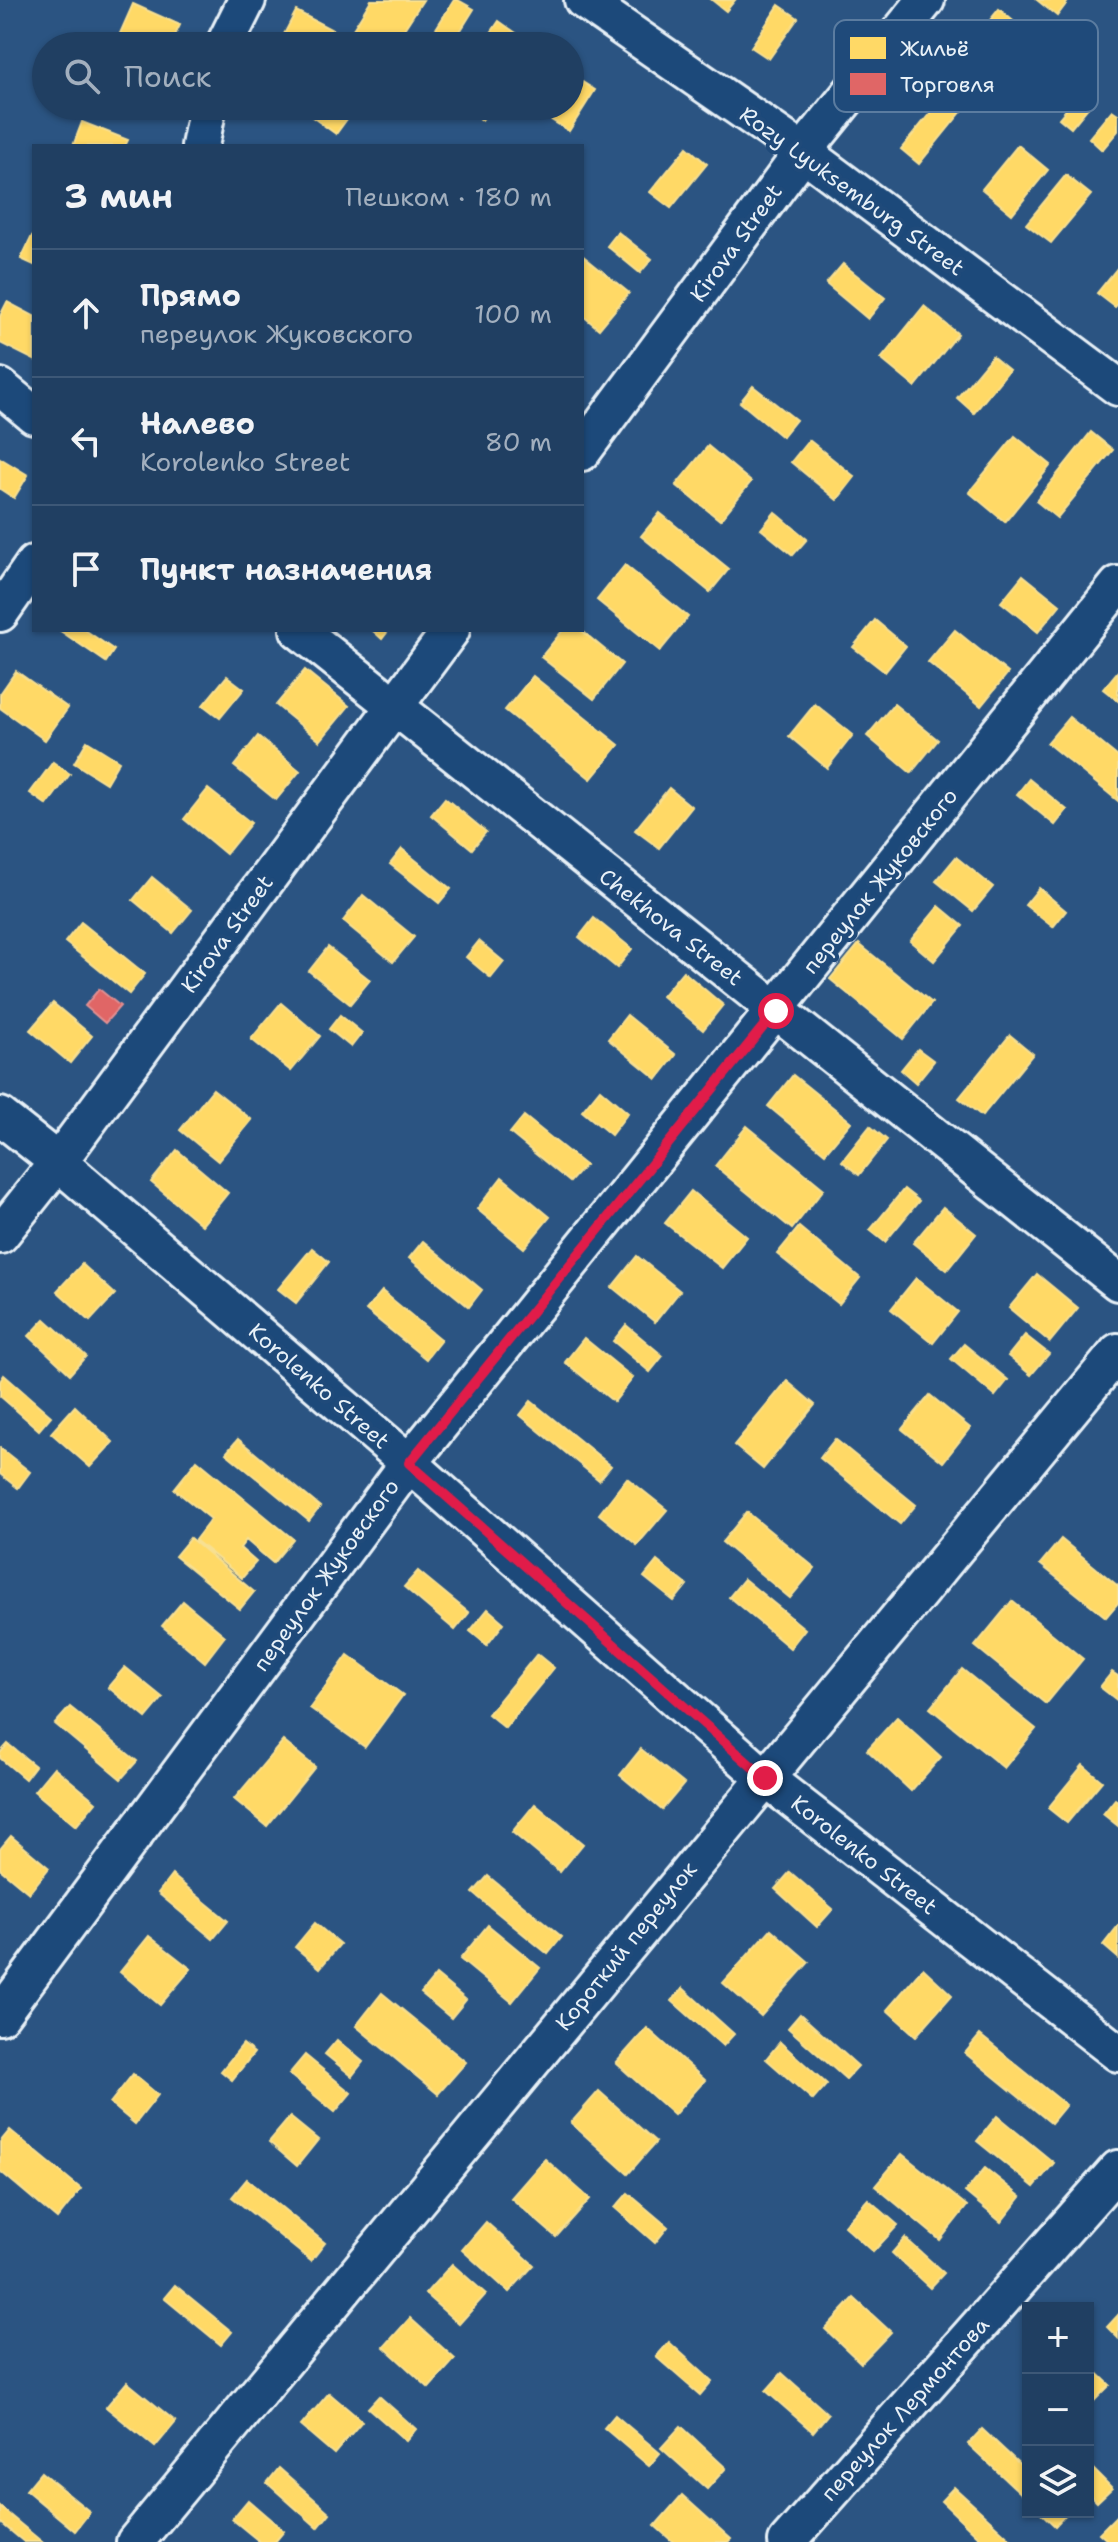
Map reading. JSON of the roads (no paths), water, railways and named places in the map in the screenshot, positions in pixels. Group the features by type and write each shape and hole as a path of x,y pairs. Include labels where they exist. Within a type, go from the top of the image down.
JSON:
{"street":[{"path":"231,32 247,0"},
{"name":"Rozy Lyuksemburg Street","path":"583,0 803,152 1118,387"},
{"name":"Kirova Street","path":"910,20 926,0"},
{"name":"Kirova Street","path":"584,449 835,112"},
{"path":"200,144 205,120"},
{"path":"0,387 32,413"},
{"path":"0,613 32,567"},
{"name":"переулок Жуковского","path":"0,2016 409,1463 1118,585"},
{"name":"Chekhova Street","path":"301,632 1118,1282"},
{"name":"Kirova Street","path":"0,1235 58,1162 450,632"},
{"name":"Korolenko Street","path":"0,1116 58,1162 409,1463 765,1778 1118,2053"},
{"name":"Короткий переулок","path":"135,2542 1118,1352"},
{"name":"переулок Лермонтова","path":"787,2542 1118,2169"}]}
